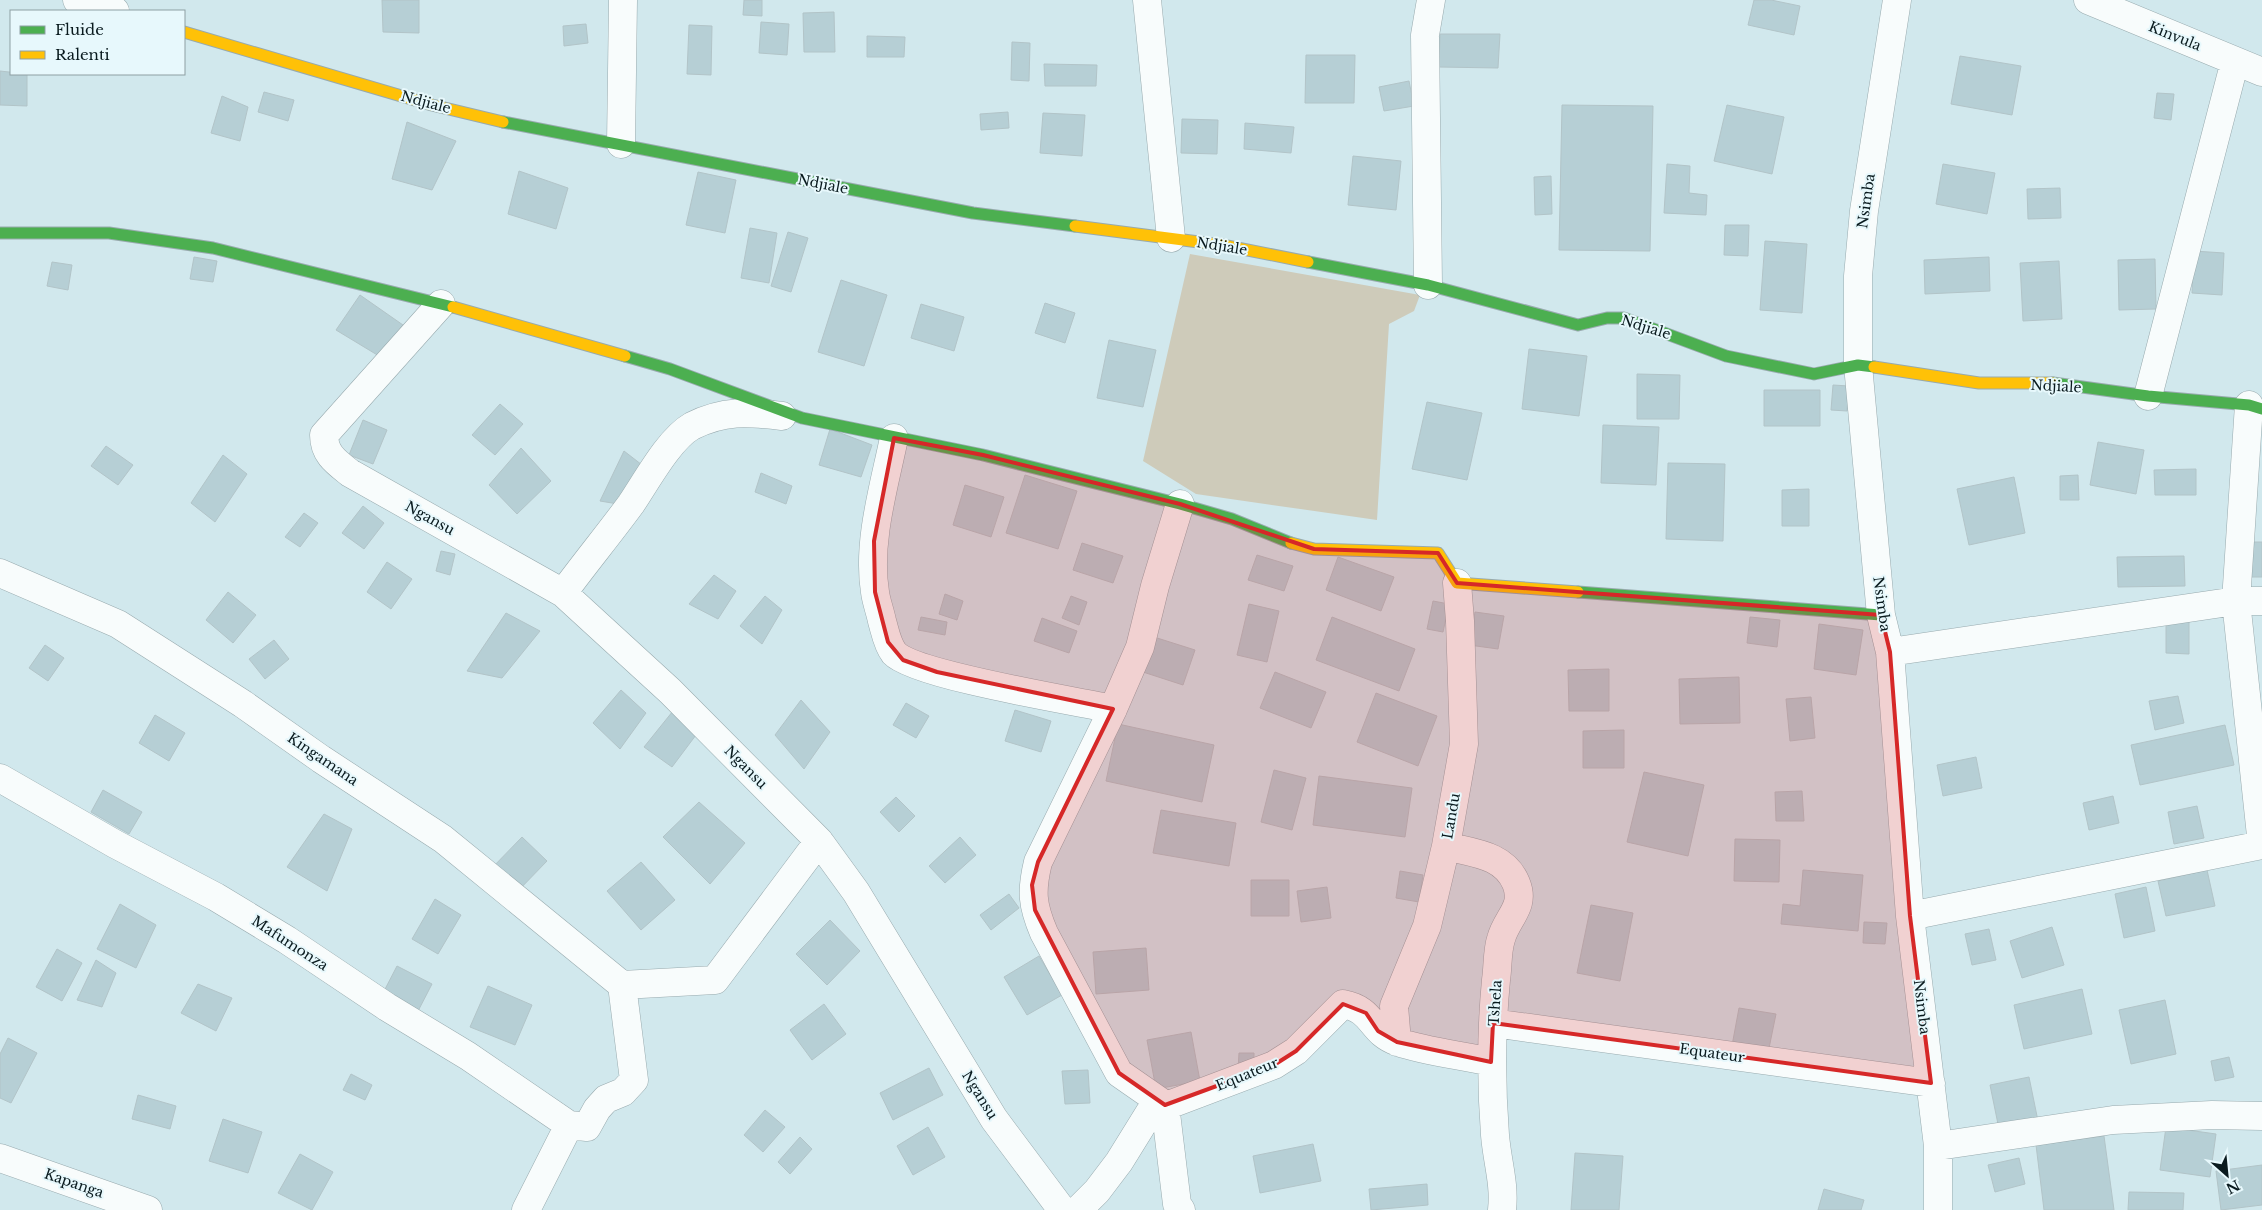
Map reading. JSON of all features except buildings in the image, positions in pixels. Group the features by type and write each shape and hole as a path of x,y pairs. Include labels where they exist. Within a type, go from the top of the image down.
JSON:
{"street":[{"path":"77,0 111,10"},
{"path":"621,144 623,0"},
{"path":"1147,0 1171,238"},
{"path":"1428,285 1425,35 1430,0"},
{"name":"Nsimba","path":"1897,0 1885,66 1860,242 1858,365 1881,615 1890,652 1910,916 1938,1146 1938,1210"},
{"name":"Kinvula","path":"2088,0 2262,72"},
{"name":"Ndjiale","path":"185,32 432,105 523,127 621,144 974,213 1222,245 1428,285 1578,324 1607,318 1624,318 1726,356 1790,370 1814,374 1858,365 1979,383 2051,382 2148,396 2255,407"},
{"path":"2148,396 2235,60"},
{"path":"0,233 109,233 213,248 442,304 670,369 802,418"},
{"name":"Ngansu","path":"442,304 324,435 326,450 334,461 350,473 563,593 670,691 819,841 856,892 994,1119 1062,1210"},
{"path":"2255,407 2249,601 2262,850"},
{"path":"563,593 630,506 676,440 690,427 709,419 743,411 802,418 983,455 1180,504 1232,519 1281,540 1314,549 1438,553 1457,583 1881,615"},
{"path":"894,438 874,541 873,572 875,592 888,642 894,652 903,660 937,672 1113,709"},
{"path":"1180,504 1155,586 1140,647 1113,709 1038,862 1032,885 1034,910 1065,973 1119,1073 1165,1105 1177,1204 1181,1210"},
{"name":"Kingamana","path":"0,573 118,624 243,704 321,759 443,839 622,985"},
{"name":"Landu","path":"1397,1042 1394,1006 1427,926 1446,846 1464,744 1457,583"},
{"path":"1890,652 2249,601"},
{"name":"Mafumonza","path":"0,778 115,844 216,897 287,940 387,1007 468,1056 569,1125"},
{"path":"526,1210 569,1125 587,1127 597,1109 606,1099 623,1092 634,1080 622,985 715,980 819,841"},
{"name":"Tshela","path":"1446,846 1495,858 1504,865 1516,883 1520,902 1500,939 1493,1024 1491,1062 1495,1137 1504,1192 1502,1210"},
{"path":"1910,916 2262,846"},
{"name":"Equateur","path":"1078,1210 1097,1191 1119,1162 1150,1112 1274,1065 1296,1051 1343,1004 1366,1013 1378,1031 1397,1042 1491,1062"},
{"name":"Equateur","path":"1493,1024 1931,1083"},
{"path":"1938,1146 2113,1120 2212,1115 2262,1116"},
{"name":"Kapanga","path":"0,1158 148,1210"}],"highlighted area":[{"path":"894,438 983,455 1180,504 1314,549 1438,553 1457,583 1881,615 1890,652 1910,916 1931,1083 1493,1023 1491,1062 1397,1042 1378,1031 1366,1013 1343,1004 1296,1051 1274,1065 1165,1105 1119,1073 1035,910 1032,885 1038,862 1113,709 937,672 903,660 888,642 875,592 874,541"}],"shaded area":[{"path":"1190,254 1420,295 1414,311 1389,324 1377,520 1196,494 1143,461"}],"traffic: fast":[{"path":"503,122 973,213 1075,226"},
{"path":"0,233 109,233 213,248 453,307"},
{"path":"1308,262 1428,285 1578,325 1607,318 1624,318 1726,356 1814,374 1858,365 1874,367"},
{"path":"625,356 670,369 802,418 983,455 1180,504 1232,519 1291,543"},
{"path":"2053,383 2148,396 2249,405 2262,409"},
{"path":"1578,592 1881,615"}],"traffic: slow":[{"path":"185,32 432,105 503,122"},
{"path":"1075,226 1222,245 1308,262"},
{"path":"453,307 625,356"},
{"path":"1874,367 1979,383 2053,383"},
{"path":"1291,543 1314,549 1438,553 1457,583 1578,592"}]}
